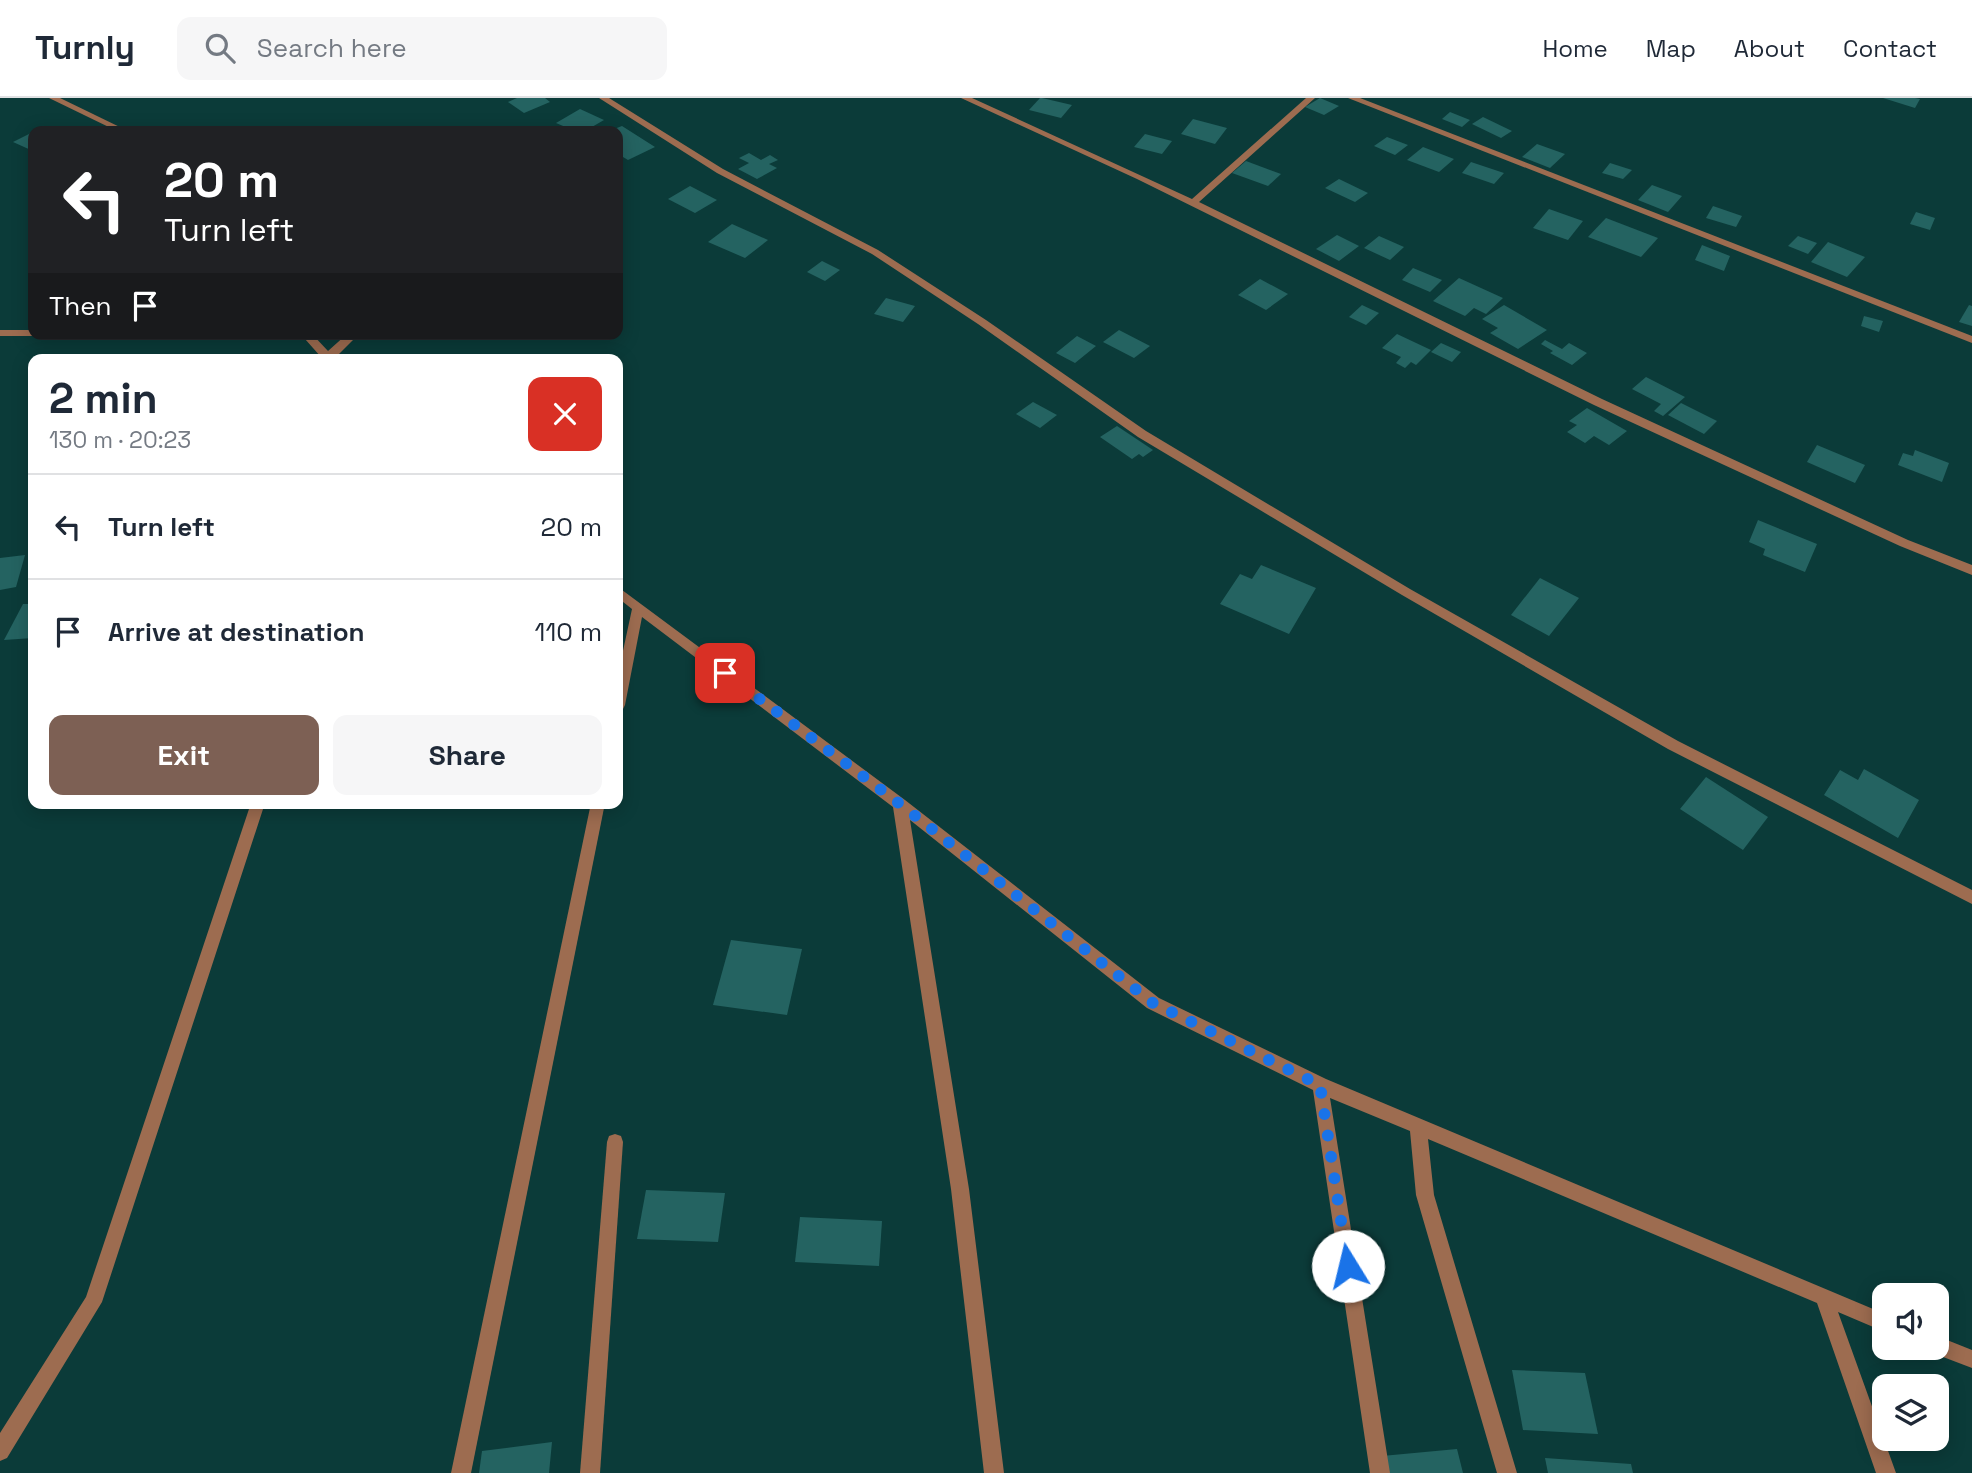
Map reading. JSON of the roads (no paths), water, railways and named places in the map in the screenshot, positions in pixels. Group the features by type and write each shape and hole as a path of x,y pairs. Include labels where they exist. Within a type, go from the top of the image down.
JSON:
{"street":[{"path":"53,98 113,126"},
{"path":"603,98 720,172 875,252 982,322 1142,435 1394,585 1673,745 1972,897"},
{"path":"965,98 1194,202 1598,402 1904,543 1972,570"},
{"path":"1194,202 1311,98"},
{"path":"1352,98 1972,340"},
{"path":"0,333 28,333"},
{"path":"311,340 324,354"},
{"path":"332,354 347,340"},
{"path":"623,596 900,804 1153,1003 1320,1085 1872,1318"},
{"path":"623,681 638,608"},
{"path":"900,804 960,1189 994,1473"},
{"path":"0,1451 93,1302 256,809"},
{"path":"461,1473 597,809"},
{"path":"1320,1085 1380,1473"},
{"path":"1418,1126 1425,1195 1507,1473"},
{"path":"590,1473 615,1142"},
{"path":"1824,1298 1886,1473"},
{"path":"1949,1350 1972,1359"}]}
